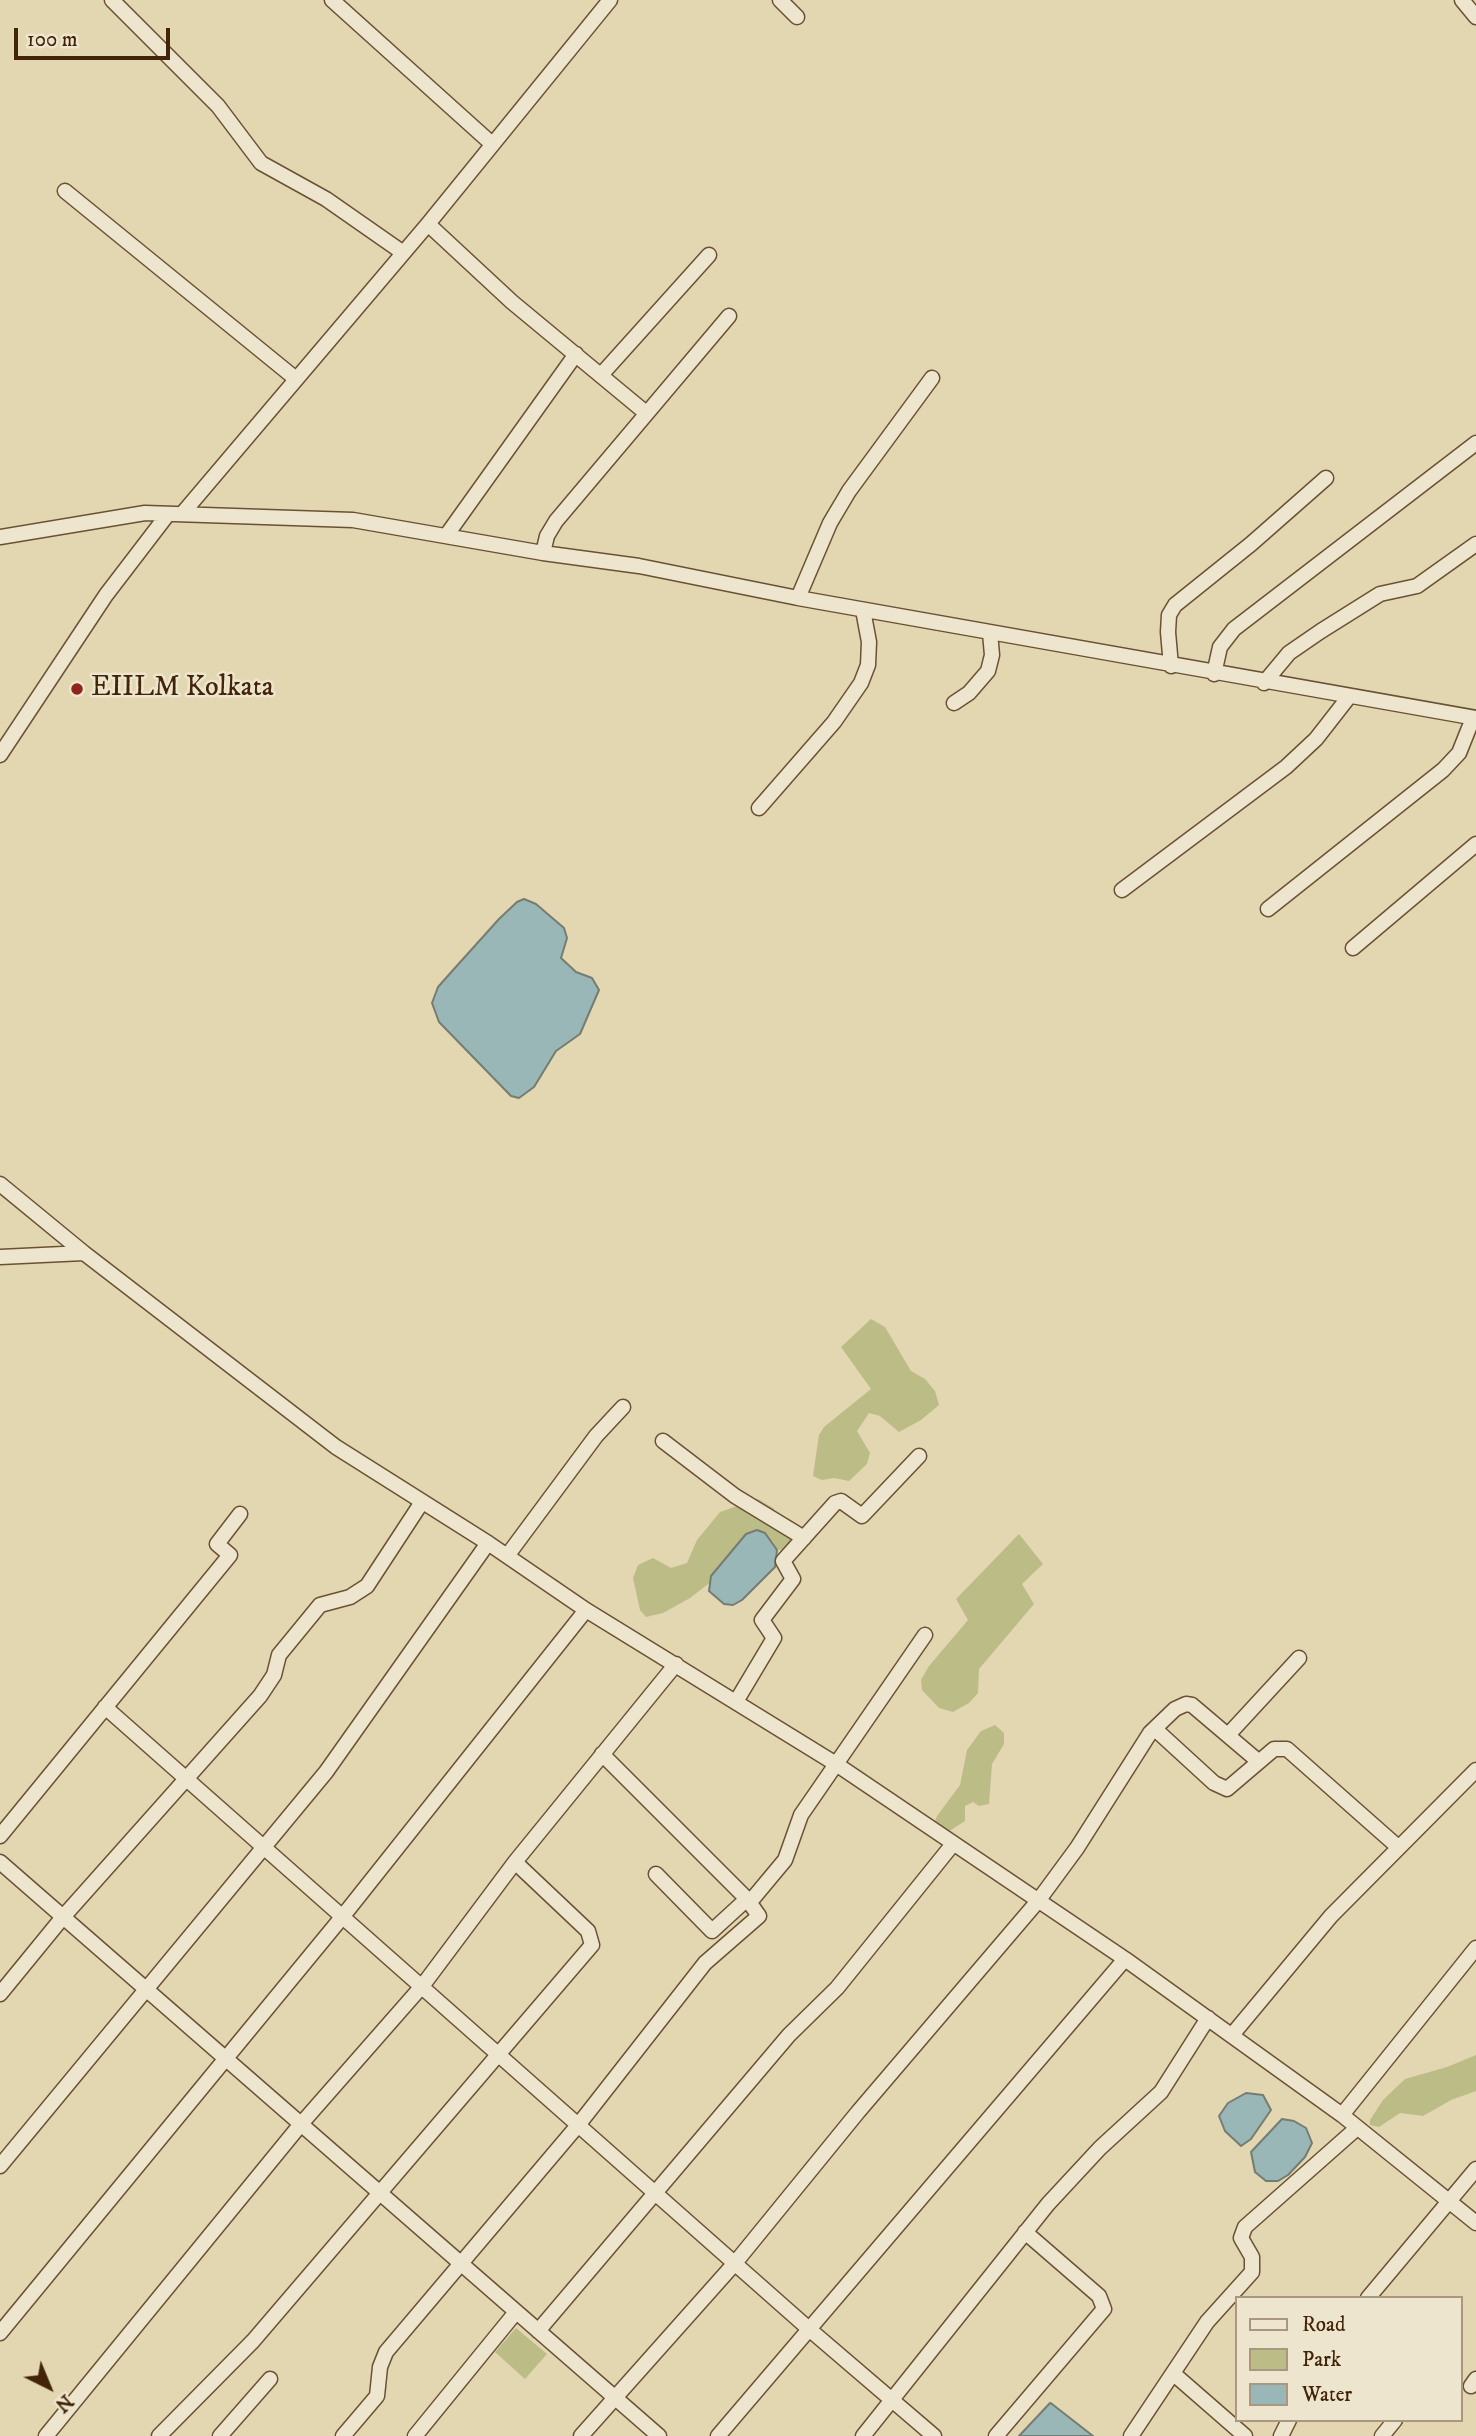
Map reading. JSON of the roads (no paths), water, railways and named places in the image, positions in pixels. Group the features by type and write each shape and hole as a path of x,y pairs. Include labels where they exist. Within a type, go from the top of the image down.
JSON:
{"street":[{"path":"332,0 492,144"},
{"path":"0,755 106,595 428,224 610,0"},
{"path":"779,0 797,16"},
{"path":"1462,0 1476,17"},
{"path":"119,2 218,106 261,163 318,194 402,252"},
{"path":"65,191 296,379"},
{"path":"428,224 646,413"},
{"path":"601,375 709,255"},
{"path":"543,553 547,536 556,521 729,316"},
{"path":"446,536 576,354"},
{"path":"798,598 830,523 849,491 932,378"},
{"path":"1214,674 1220,647 1234,629 1476,443"},
{"path":"1171,666 1168,632 1169,615 1174,605 1251,544 1326,478"},
{"path":"0,537 145,513 353,520 543,553 639,566 1214,674 1474,718 1459,753 1443,770 1268,909"},
{"path":"1264,682 1289,653 1321,631 1380,594 1417,586 1476,544"},
{"path":"762,805 851,701 861,683 867,665 869,642 863,610"},
{"path":"954,703 969,693 988,671 992,655 990,633"},
{"path":"1122,890 1286,767 1317,739 1348,698"},
{"path":"1353,948 1476,844"},
{"path":"0,1184 336,1447 488,1543 586,1610 737,1700 836,1764 1125,1959 1342,2115 1476,2222"},
{"path":"0,1257 85,1253"},
{"path":"507,1556 596,1436 623,1407"},
{"path":"663,1441 735,1496 804,1538"},
{"path":"737,1700 773,1643 774,1636 763,1626 762,1620 792,1581 794,1575 783,1561 837,1502 862,1517 919,1456"},
{"path":"0,1994 63,1917 261,1696 274,1675 279,1654 320,1605 350,1597 367,1586 422,1502"},
{"path":"0,1836 230,1555 217,1545 240,1514"},
{"path":"0,2166 326,1772 488,1543"},
{"path":"0,2333 342,1916 586,1610"},
{"path":"656,1874 712,1931 748,1900 785,1860 800,1816 925,1635"},
{"path":"1228,1735 1299,1658"},
{"path":"46,2436 301,2124 423,1985 514,1861 676,1664"},
{"path":"582,2436 735,2263 858,2112 1038,1901 1077,1849 1134,1756 1175,1709 1186,1704 1198,1709 1258,1761"},
{"path":"105,1707 263,1849 423,1985 809,2329 934,2436"},
{"path":"1155,1729 1221,1787 1233,1787 1274,1749 1287,1749 1398,1847"},
{"path":"343,2436 377,2396 380,2367 386,2352 579,2124 705,1962 759,1916 748,1900 602,1754"},
{"path":"1232,2035 1331,1916 1476,1770"},
{"path":"538,2331 789,2035 837,1988 953,1844"},
{"path":"159,2436 253,2341 592,1945 588,1931 514,1861"},
{"path":"0,1862 659,2436"},
{"path":"1342,2115 1476,1948"},
{"path":"718,2436 1125,1959"},
{"path":"863,2436 1025,2232 1100,2148 1161,2092 1208,2018"},
{"path":"1131,2436 1175,2375 1207,2322 1252,2272 1252,2258 1241,2238 1245,2227 1357,2128"},
{"path":"1370,2296 1476,2169"},
{"path":"996,2436 1104,2309 1099,2296 1025,2232"},
{"path":"415,2436 516,2312"},
{"path":"1175,2375 1245,2436"},
{"path":"219,2436 270,2379"},
{"path":"1382,2436 1393,2422"}],"water":[{"path":"524,899 536,904 564,928 567,938 561,958 576,972 592,978 599,990 580,1034 556,1051 534,1087 519,1098 511,1096 439,1022 432,1003 438,987 499,919"},
{"path":"757,1530 765,1533 777,1550 775,1567 742,1600 733,1605 724,1604 709,1591 711,1576 746,1534"},
{"path":"1246,2093 1263,2095 1271,2110 1251,2139 1241,2146 1225,2131 1219,2116 1228,2103"},
{"path":"1282,2119 1294,2121 1306,2128 1312,2143 1305,2157 1288,2175 1278,2181 1266,2181 1255,2172 1251,2152"},
{"path":"1050,2403 1052,2404 1093,2436 1019,2436"}],"place":[{"name":"EIILM Kolkata","path":"77,689"}]}
